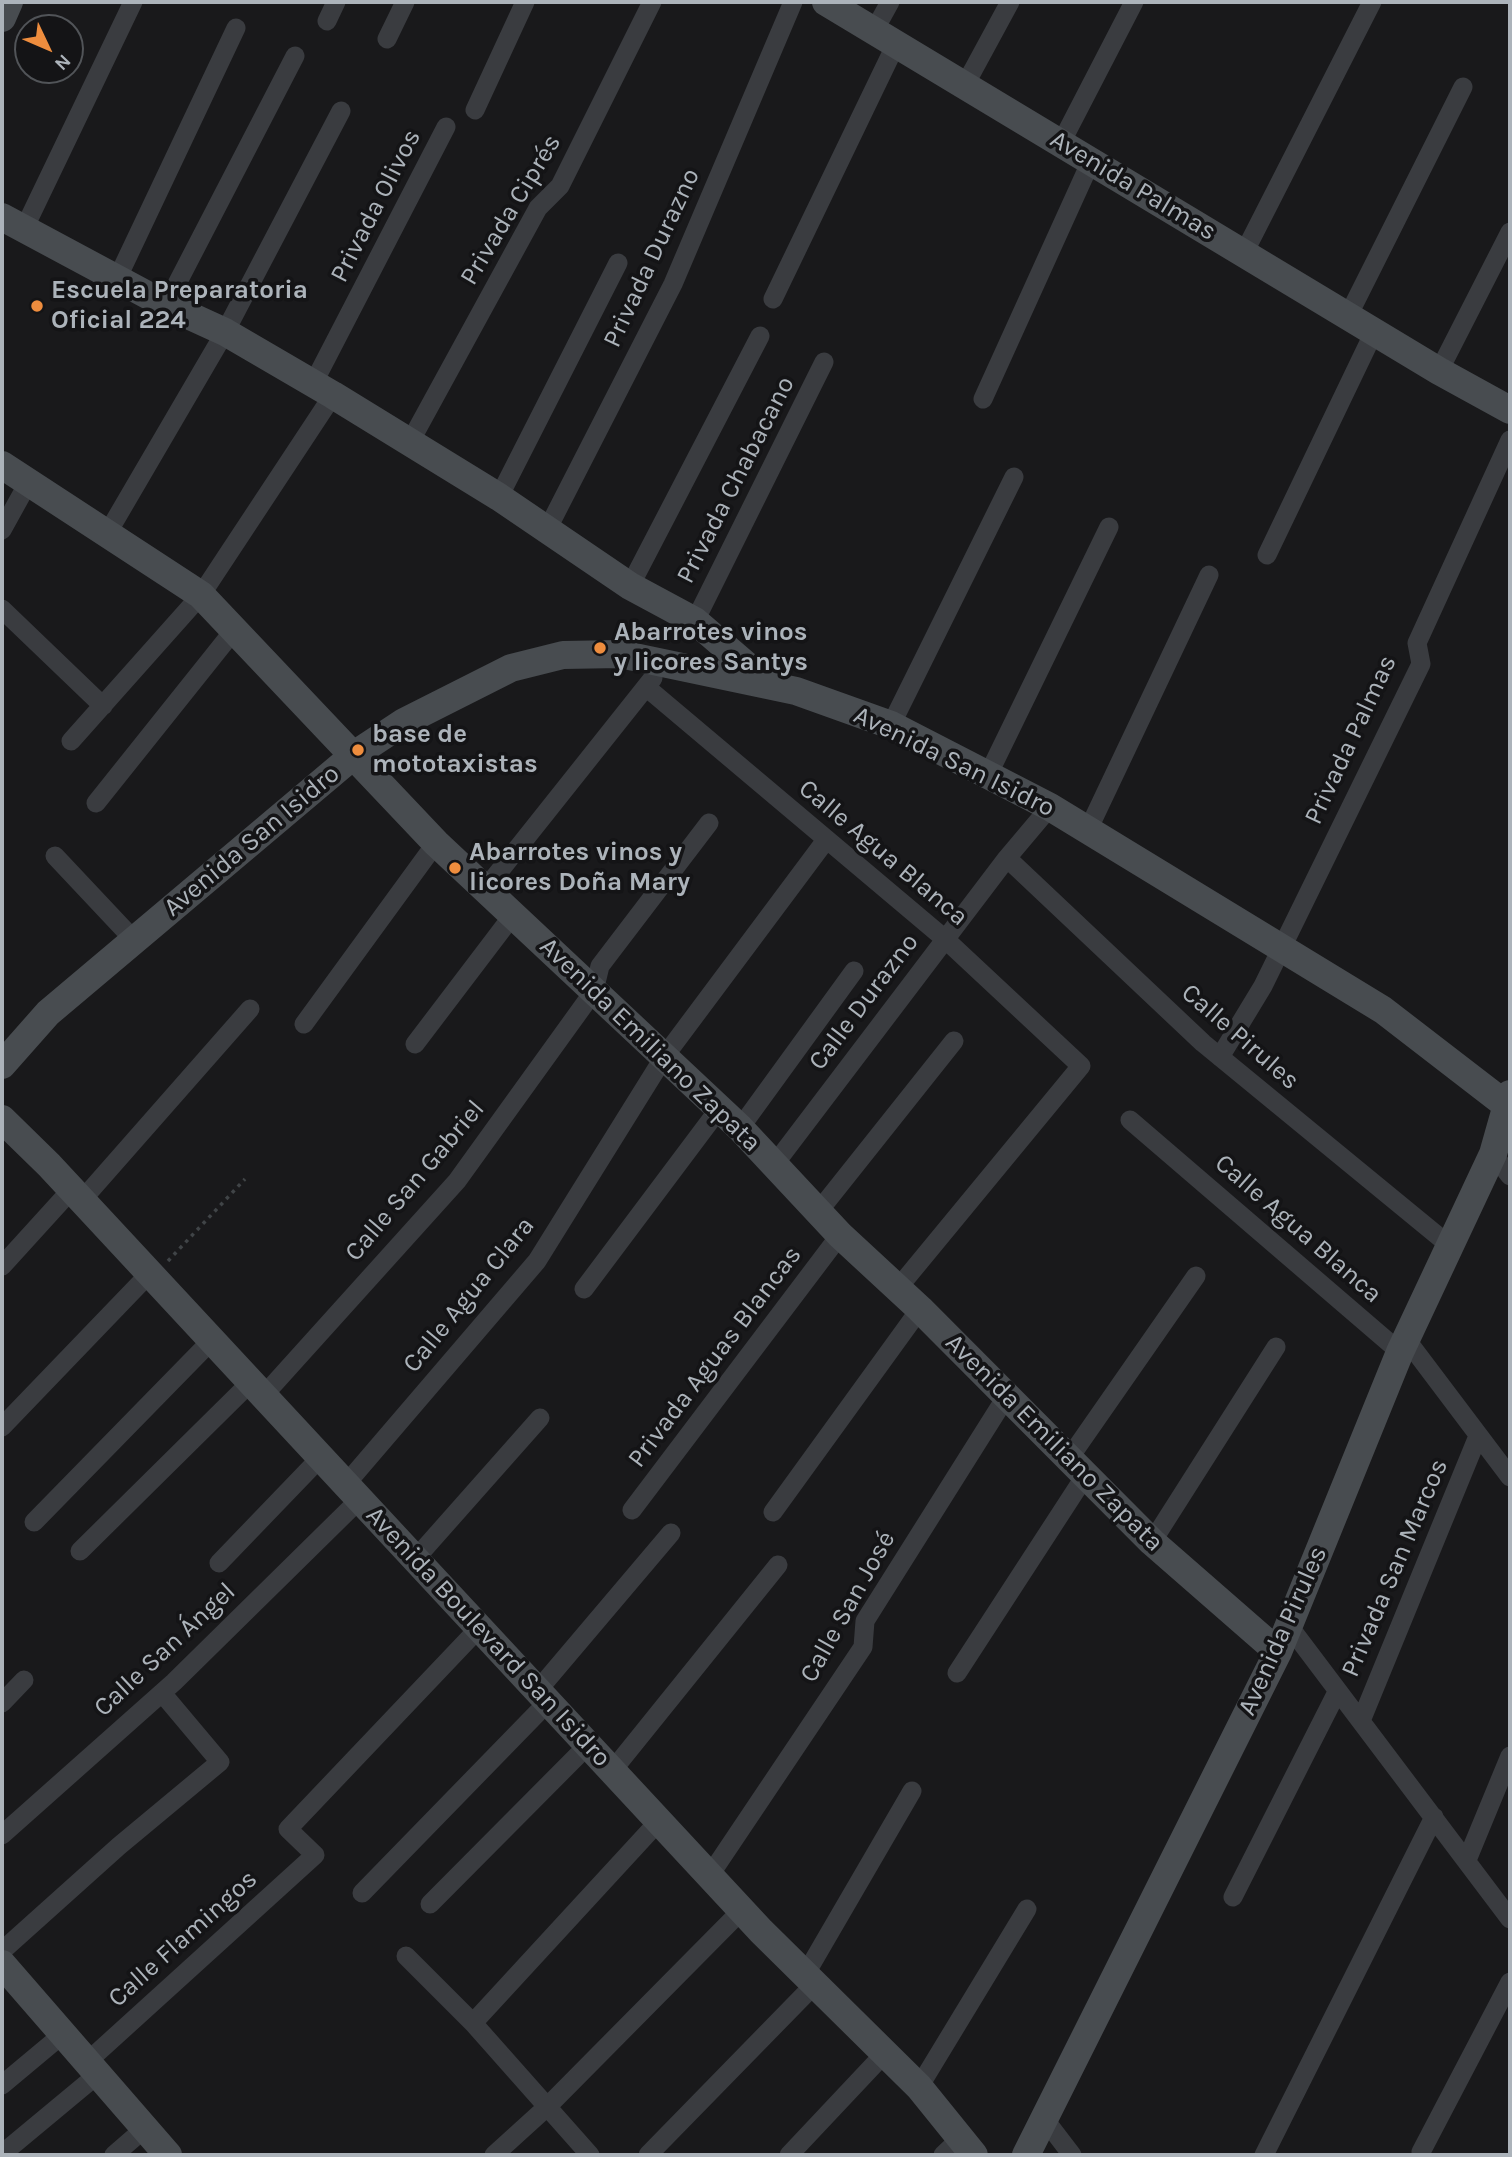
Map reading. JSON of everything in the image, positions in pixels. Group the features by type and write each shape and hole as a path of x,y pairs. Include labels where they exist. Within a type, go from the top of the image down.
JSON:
{"main road":[{"path":"2,18 9,2"},
{"name":"Avenida Palmas","path":"826,2 1439,371 1510,410"},
{"path":"13,223 166,305 225,332 410,442 499,497 630,586 695,621 768,683"},
{"name":"Avenida Emiliano Zapata","path":"2,466 201,595 436,842 740,1128 839,1235 920,1309 1006,1397 1079,1465 1152,1542 1278,1652"},
{"name":"Avenida San Isidro","path":"2,1065 48,1013 354,755 440,703 512,668 563,654 620,654 667,661 768,683 891,725 1051,807 1282,946 1383,1010 1509,1102"},
{"name":"Avenida Pirules","path":"1026,2155 1046,2121 1278,1652 1403,1345 1449,1245 1502,1165 1509,1102"},
{"name":"Avenida Boulevard San Isidro","path":"2,1119 152,1275 742,1910 919,2087 959,2150"},
{"path":"2,1964 168,2155"}],"street":[{"path":"13,223 133,2"},
{"path":"327,21 336,2"},
{"path":"387,39 405,2"},
{"path":"475,110 525,2"},
{"name":"Privada Ciprés","path":"410,442 538,208 560,186 652,2"},
{"name":"Privada Durazno","path":"547,530 673,284 793,2"},
{"path":"773,299 885,37 890,2"},
{"path":"965,85 1010,2"},
{"path":"1061,143 1134,2"},
{"path":"1244,253 1372,2"},
{"path":"118,277 236,28"},
{"path":"166,305 295,56"},
{"path":"1348,316 1463,87"},
{"path":"107,534 225,332 341,111"},
{"name":"Privada Olivos","path":"71,741 201,595 323,389 446,127"},
{"path":"983,399 1091,161"},
{"path":"1439,371 1510,233"},
{"path":"499,497 618,263"},
{"path":"1267,555 1374,332"},
{"path":"630,586 760,336"},
{"name":"Privada Chabacano","path":"695,621 824,362"},
{"name":"Privada Palmas","path":"1220,1057 1251,1008 1421,664 1417,643 1510,440"},
{"path":"891,725 1014,477"},
{"path":"2,530 28,482"},
{"path":"988,775 1109,527"},
{"path":"1088,830 1209,575"},
{"path":"2,609 103,706"},
{"path":"96,803 235,629"},
{"path":"486,888 667,661"},
{"name":"Calle Agua Blanca","path":"646,687 945,939 1081,1066 898,1289"},
{"name":"Calle Durazno","path":"774,1165 1007,858 1051,807"},
{"name":"Calle San Gabriel","path":"80,1551 258,1389 457,1181 594,991 600,966 709,823"},
{"name":"Calle Agua Clara","path":"353,1492 537,1261 664,1057 826,840"},
{"path":"304,1024 436,842"},
{"path":"55,856 134,940"},
{"name":"Calle Pirules","path":"1007,858 1220,1057 1449,1245"},
{"path":"415,1044 513,915"},
{"path":"740,1128 853,971"},
{"path":"2,1266 77,1195 250,1009"},
{"path":"818,1212 954,1041"},
{"path":"584,1289 719,1109"},
{"name":"Calle Agua Blanca","path":"1130,1120 1403,1345 1510,1477"},
{"name":"Privada Aguas Blancas","path":"632,1510 839,1235"},
{"path":"2,1427 152,1275"},
{"path":"957,1673 1079,1465 1196,1276"},
{"path":"773,1512 920,1309"},
{"path":"34,1522 212,1340"},
{"path":"1152,1542 1276,1347"},
{"name":"Calle San José","path":"709,1875 863,1647 865,1621 1006,1397"},
{"path":"416,1558 540,1418"},
{"name":"Privada San Marcos","path":"1360,1721 1478,1436"},
{"path":"219,1563 321,1457"},
{"name":"Calle San Ángel","path":"2,1835 162,1693 353,1492"},
{"path":"362,1893 543,1696 671,1533"},
{"path":"612,1771 778,1565"},
{"path":"1289,1626 1510,1919"},
{"name":"Calle Flamingos","path":"2,2154 315,1856 288,1829 480,1627"},
{"path":"2,1703 24,1680"},
{"path":"1233,1897 1337,1692"},
{"path":"2,1951 119,1846 220,1762 162,1693"},
{"path":"430,1904 588,1745"},
{"path":"1467,1860 1510,1756"},
{"path":"648,2155 810,1979 912,1791"},
{"path":"1264,2155 1434,1817"},
{"path":"473,2023 659,1821"},
{"path":"919,2087 1027,1909"},
{"path":"494,2155 548,2106 742,1910"},
{"path":"405,1956 473,2023 590,2155"},
{"path":"1421,2152 1510,1982"},
{"path":"2,2085 62,2034"},
{"path":"789,2155 885,2053"},
{"path":"1046,2121 1072,2155"},
{"path":"114,2155 144,2129"}],"path":[{"path":"152,1275 246,1178"}],"place":[{"name":"Escuela Preparatoria Oficial 224","path":"37,306"},
{"name":"Abarrotes vinos y licores Santys","path":"600,648"},
{"name":"base de mototaxistas","path":"358,750"},
{"name":"Abarrotes vinos y licores Doña Mary","path":"455,868"}]}
